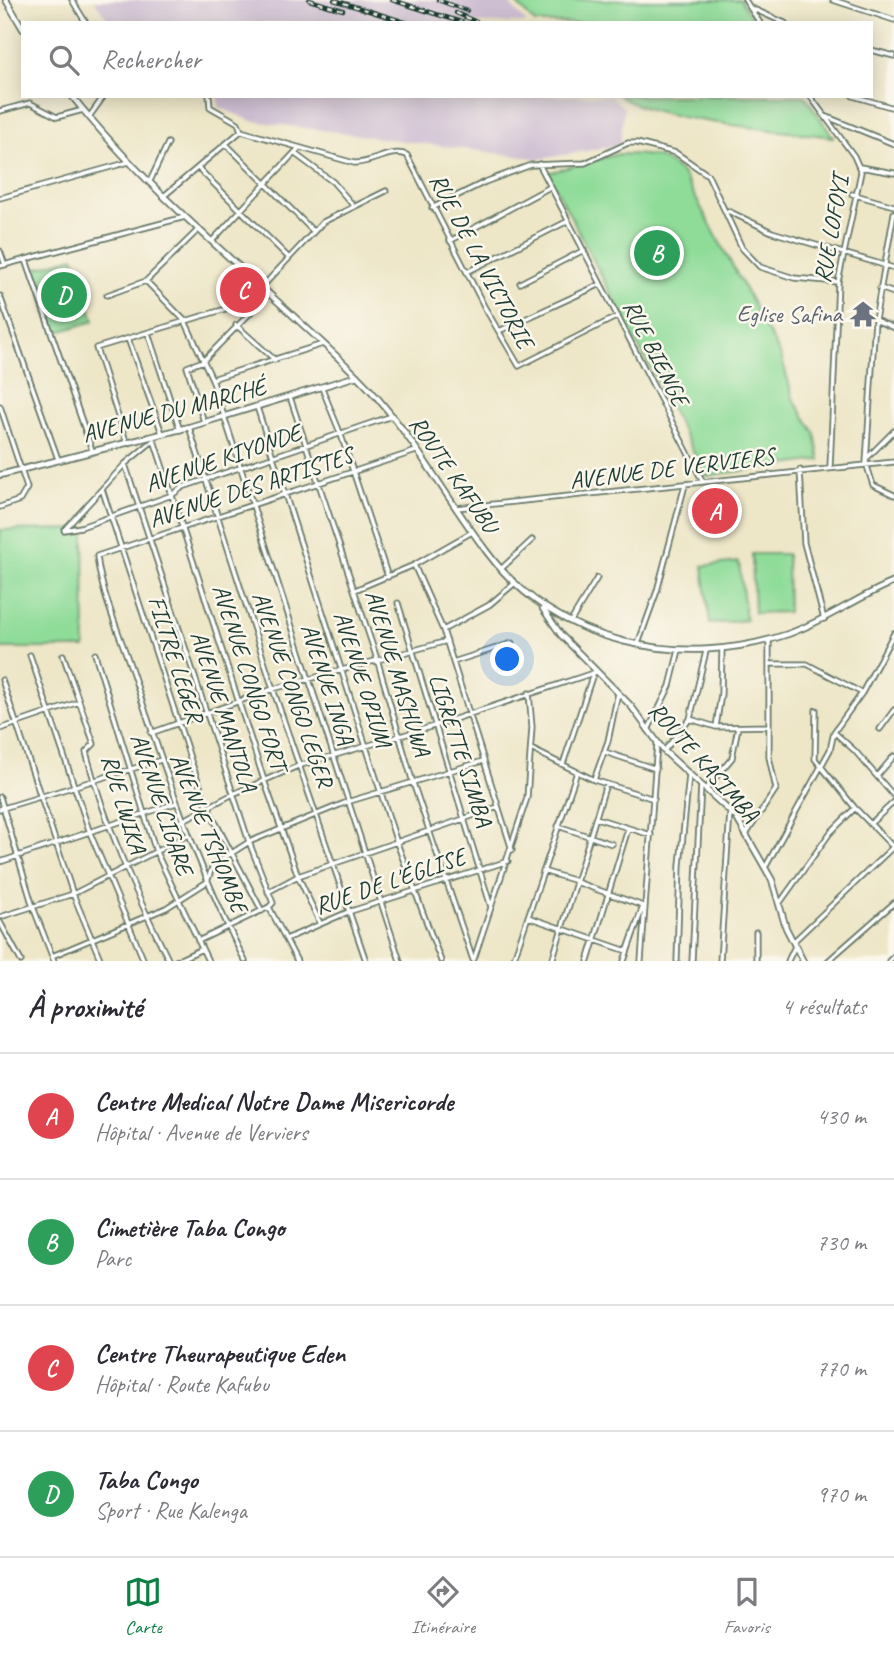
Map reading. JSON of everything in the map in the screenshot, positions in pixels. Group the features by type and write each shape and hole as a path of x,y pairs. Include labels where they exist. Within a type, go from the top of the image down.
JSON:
{"main road":[{"path":"6,0 21,26"},
{"name":"ROUTE KAFUBU","path":"74,98 88,117 150,181 262,287 268,296 357,376 392,416 461,518 501,569 543,608 570,623 638,645 706,651 769,640 824,619 894,582"},
{"name":"AVENUE DU MARCHÉ","path":"0,475 126,441 180,430 357,376"},
{"name":"ROUTE KASIMBA","path":"543,608 561,635 594,673 618,693 664,751 730,810 747,833 766,866 794,944 803,961"}],"street":[{"path":"72,0 85,21"},
{"path":"745,0 759,21"},
{"path":"833,0 894,20"},
{"path":"751,8 780,21"},
{"path":"873,51 894,56"},
{"path":"88,117 102,98"},
{"path":"209,98 210,107 238,123 241,131"},
{"name":"RUE LOFOYI","path":"811,98 860,167 858,194 838,282 830,467"},
{"path":"860,98 894,108"},
{"path":"0,111 30,103 57,117 83,110"},
{"path":"823,115 894,144"},
{"path":"165,195 241,131"},
{"path":"241,131 291,144 333,182 353,205"},
{"path":"150,181 168,143"},
{"path":"432,208 496,178 539,164 585,163 630,143 669,150 692,162 708,175 727,210 742,248 763,269 794,278 838,282"},
{"path":"226,144 269,183 313,230"},
{"path":"212,241 296,151"},
{"name":"RUE DE LA VICTORIE","path":"296,151 360,164 397,153 407,155 432,208 519,366 618,316"},
{"path":"0,198 130,161"},
{"name":"RUE BIENGE","path":"539,164 704,483"},
{"path":"860,167 894,173"},
{"path":"198,168 288,257"},
{"path":"450,241 550,187"},
{"path":"262,287 313,230 353,205 386,191"},
{"path":"852,194 894,206"},
{"path":"727,210 772,232 894,268"},
{"path":"894,213 883,265 876,320 866,461 873,485 894,495"},
{"path":"0,251 2,266 187,216"},
{"path":"467,272 568,221"},
{"path":"107,295 146,281 199,229"},
{"path":"520,283 584,250"},
{"path":"26,260 92,450"},
{"name":"AVENUE INGA","path":"146,281 184,321 212,379 307,680 400,961"},
{"path":"499,331 601,284"},
{"path":"880,288 894,293"},
{"path":"0,296 58,459"},
{"path":"126,441 95,349 268,296"},
{"path":"205,423 186,370 203,361 236,325 268,296"},
{"path":"876,320 894,328"},
{"path":"236,325 275,360"},
{"path":"148,333 180,430"},
{"path":"102,489 125,464 162,433 128,339"},
{"path":"212,379 323,344"},
{"path":"322,388 341,435 388,577"},
{"name":"AVENUE MASHUWA","path":"290,397 377,659 413,783 473,960"},
{"path":"0,406 23,469 27,488 25,495 0,507"},
{"name":"AVENUE OPIUM","path":"257,407 397,843 441,961"},
{"name":"AVENUE KIYONDE","path":"102,489 64,530 81,527 172,495 183,487 241,470 392,416"},
{"name":"AVENUE CONGO LEGER","path":"189,427 298,766 317,813 366,961"},
{"path":"866,461 894,431"},
{"name":"AVENUE CONGO FORT","path":"154,440 264,780 299,876 320,923"},
{"name":"AVENUE DES ARTISTES","path":"97,556 416,451"},
{"name":"AVENUE DE VERVIERS","path":"454,508 704,483 866,461 894,462"},
{"name":"AVENUE MANTOLA","path":"125,464 249,842 273,904 269,907 297,961"},
{"path":"800,470 804,542 824,619"},
{"path":"638,645 657,591 685,485"},
{"name":"FILTRE LEGER","path":"102,489 208,808 262,911"},
{"path":"461,518 467,507"},
{"path":"354,590 414,565 472,532"},
{"path":"501,569 532,540"},
{"name":"AVENUE TSHOMBE","path":"97,556 151,733 182,821 207,882 245,961"},
{"path":"414,565 447,641 512,850"},
{"path":"570,623 597,578"},
{"path":"443,630 489,605 515,583"},
{"name":"LIGRETTE SIMBA","path":"398,603 491,907"},
{"path":"766,866 822,765 834,732 862,693 894,633"},
{"path":"747,833 776,785 770,768 769,640"},
{"path":"151,733 273,689 447,641"},
{"path":"453,662 512,643"},
{"path":"716,727 722,694 722,649"},
{"path":"648,730 670,685 679,650"},
{"path":"664,751 690,719 706,651"},
{"name":"AVENUE CIGARE","path":"95,654 156,852 208,961"},
{"path":"30,655 90,832 144,961"},
{"name":"RUE LWIKA","path":"62,655 94,744 86,752 95,782 125,867 169,961"},
{"path":"769,664 807,664 862,693"},
{"path":"182,821 233,794 298,766 434,726 594,673"},
{"path":"563,764 594,673"},
{"path":"2,680 73,894 101,961"},
{"path":"473,960 512,850 527,798 531,749 529,693"},
{"path":"594,780 605,752 618,693"},
{"path":"0,729 79,702"},
{"path":"788,961 794,944 893,847 855,808 814,753 816,710"},
{"path":"880,729 894,710"},
{"path":"690,719 716,727 769,726"},
{"path":"707,788 732,758 738,727"},
{"path":"834,732 894,796"},
{"path":"641,961 657,741"},
{"path":"531,749 594,780 654,799"},
{"path":"605,752 656,769"},
{"path":"877,776 894,756"},
{"path":"2,808 161,760"},
{"path":"0,797 33,907 53,959 147,917 177,900 207,882 213,865 232,850 249,842 347,802 483,761"},
{"path":"513,961 577,772"},
{"path":"677,961 680,865 689,773"},
{"path":"692,961 701,783"},
{"path":"552,961 606,784"},
{"path":"870,824 894,802"},
{"path":"0,862 176,803"},
{"path":"268,892 299,876 498,807"},
{"path":"779,904 830,834 855,808"},
{"path":"720,961 730,810"},
{"path":"596,818 650,835"},
{"path":"558,826 612,844"},
{"path":"588,961 628,830"},
{"path":"21,961 0,919 73,894 188,835"},
{"name":"RUE DE L'ÉGLISE","path":"286,939 348,912 447,878 508,861"},
{"path":"543,871 644,905"},
{"path":"828,961 894,903"},
{"path":"624,961 644,905"},
{"path":"198,941 269,907"},
{"path":"528,917 627,951"},
{"path":"756,932 756,961"},
{"path":"176,961 202,949"},
{"path":"889,961 894,956"}],"shaded area":[{"path":"94,0 506,0 525,21 109,21"},
{"path":"218,98 612,98 624,108 620,145 540,159 252,121 219,107"}],"green space":[{"path":"513,0 740,0 754,21 533,21"},
{"path":"623,98 806,98 833,137 690,119 637,105"},
{"path":"618,154 654,156 676,168 684,176 781,356 793,398 815,433 820,460 706,476 548,173"},
{"path":"74,257 94,321 55,333 35,269"},
{"path":"84,529 85,648 0,648 0,530"},
{"path":"752,554 787,554 788,612 754,613"},
{"path":"739,562 746,620 710,624 703,566"}],"railway":[{"path":"309,0 343,10"},
{"path":"334,0 402,21"},
{"path":"392,0 458,21"},
{"path":"438,0 467,11"},
{"path":"456,13 474,21"}],"place":[{"name":"Cimetière Taba Congo","path":"657,253"},
{"name":"Centre Theurapeutique Eden","path":"243,290"},
{"name":"Taba Congo","path":"64,295"},
{"name":"Eglise Safina","path":"863,314"},
{"name":"Centre Medical Notre Dame Misericorde","path":"715,511"}]}
